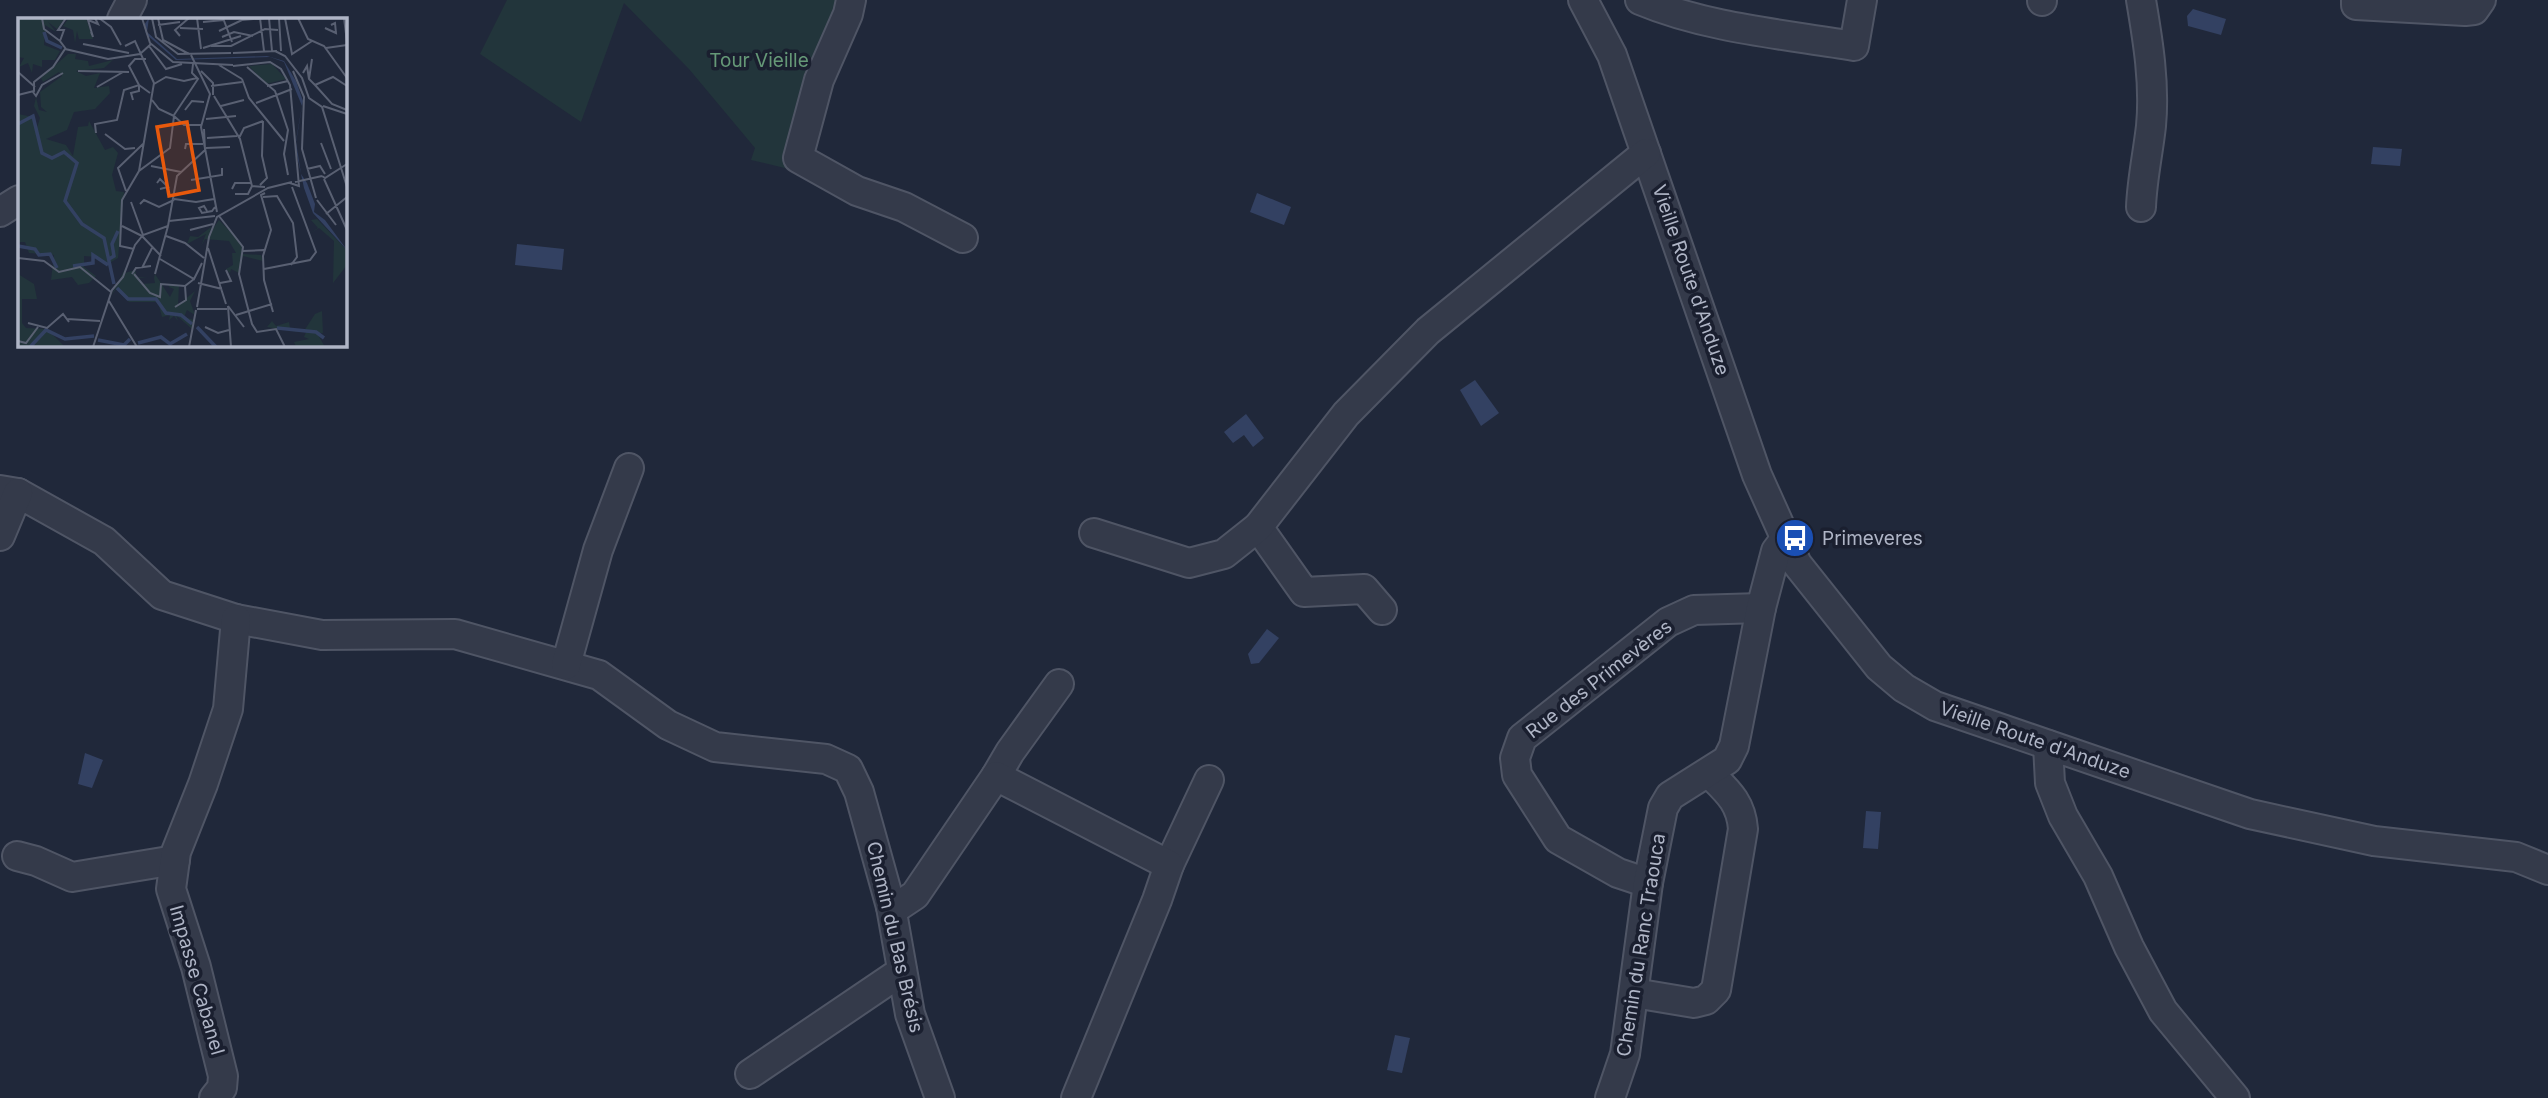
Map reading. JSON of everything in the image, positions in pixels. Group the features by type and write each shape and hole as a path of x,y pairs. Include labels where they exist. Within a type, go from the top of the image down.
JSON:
{"street":[{"path":"109,18 110,0"},
{"path":"123,18 132,0"},
{"path":"851,0 848,14 819,80 798,158 857,191 904,207 963,238"},
{"name":"Vieille Route d'Anduze","path":"1583,0 1612,55 1757,475 1785,539 1797,564 1879,667 1905,688 1936,706 2250,814 2374,841 2516,857 2548,870"},
{"path":"1640,0 1669,12 1708,22 1854,46 1862,0"},
{"path":"2141,0 2150,55 2152,100 2141,207"},
{"path":"2356,0 2356,5 2465,11 2474,10 2481,0"},
{"path":"1094,533 1189,564 1224,554 1258,527 1346,414 1428,331 1646,153"},
{"path":"0,212 18,201"},
{"path":"566,665 598,550 629,468"},
{"path":"0,536 9,492"},
{"name":"Chemin du Bas Brésis","path":"9,492 104,541 162,595 236,619 322,635 455,634 599,674 668,725 715,747 826,759 848,769 859,792 891,908 910,1014 940,1098"},
{"path":"1258,527 1304,592 1364,589 1382,610"},
{"name":"Chemin du Ranc Traouca","path":"1610,1098 1625,1054 1648,883 1663,808 1670,796 1727,760 1734,747 1761,608 1776,551 1785,539"},
{"name":"Rue des Primevères","path":"1648,883 1618,873 1558,839 1517,775 1515,758 1522,738 1668,622 1694,610 1761,608"},
{"name":"Impasse Cabanel","path":"214,1098 222,1088 223,1076 196,967 171,889 175,860 228,709 236,619"},
{"path":"891,908 915,895 1059,684"},
{"path":"2048,745 2050,783 2063,816 2098,876 2129,947 2163,1011 2235,1098"},
{"path":"1634,993 1694,1003 1706,1000 1716,990 1743,829 1742,813 1732,796 1709,773"},
{"path":"996,776 1169,864"},
{"path":"1076,1098 1157,900 1169,864 1209,780"},
{"path":"17,856 36,861 72,877 175,860"},
{"path":"750,1074 902,971"}],"green space":[{"name":"Tour Vieille","path":"507,0 844,0 807,98 789,169 751,160 755,148 689,69 624,3 581,122 480,54"}],"water":[{"path":"2193,9 2226,19 2221,35 2188,26 2187,16"},
{"path":"2373,147 2402,149 2400,166 2371,164"},
{"path":"1257,193 1291,207 1284,225 1250,212"},
{"path":"517,244 564,249 562,270 515,265"},
{"path":"1475,380 1499,413 1481,426 1460,390"},
{"path":"1246,414 1264,438 1253,447 1244,435 1233,443 1224,432"},
{"path":"1267,629 1279,638 1259,663 1251,664 1248,654"},
{"path":"85,753 103,760 92,788 78,784"},
{"path":"1866,811 1881,812 1878,849 1863,848"},
{"path":"1395,1035 1410,1038 1402,1073 1387,1070"}],"place":[{"name":"Primeveres","path":"1795,538"}]}
